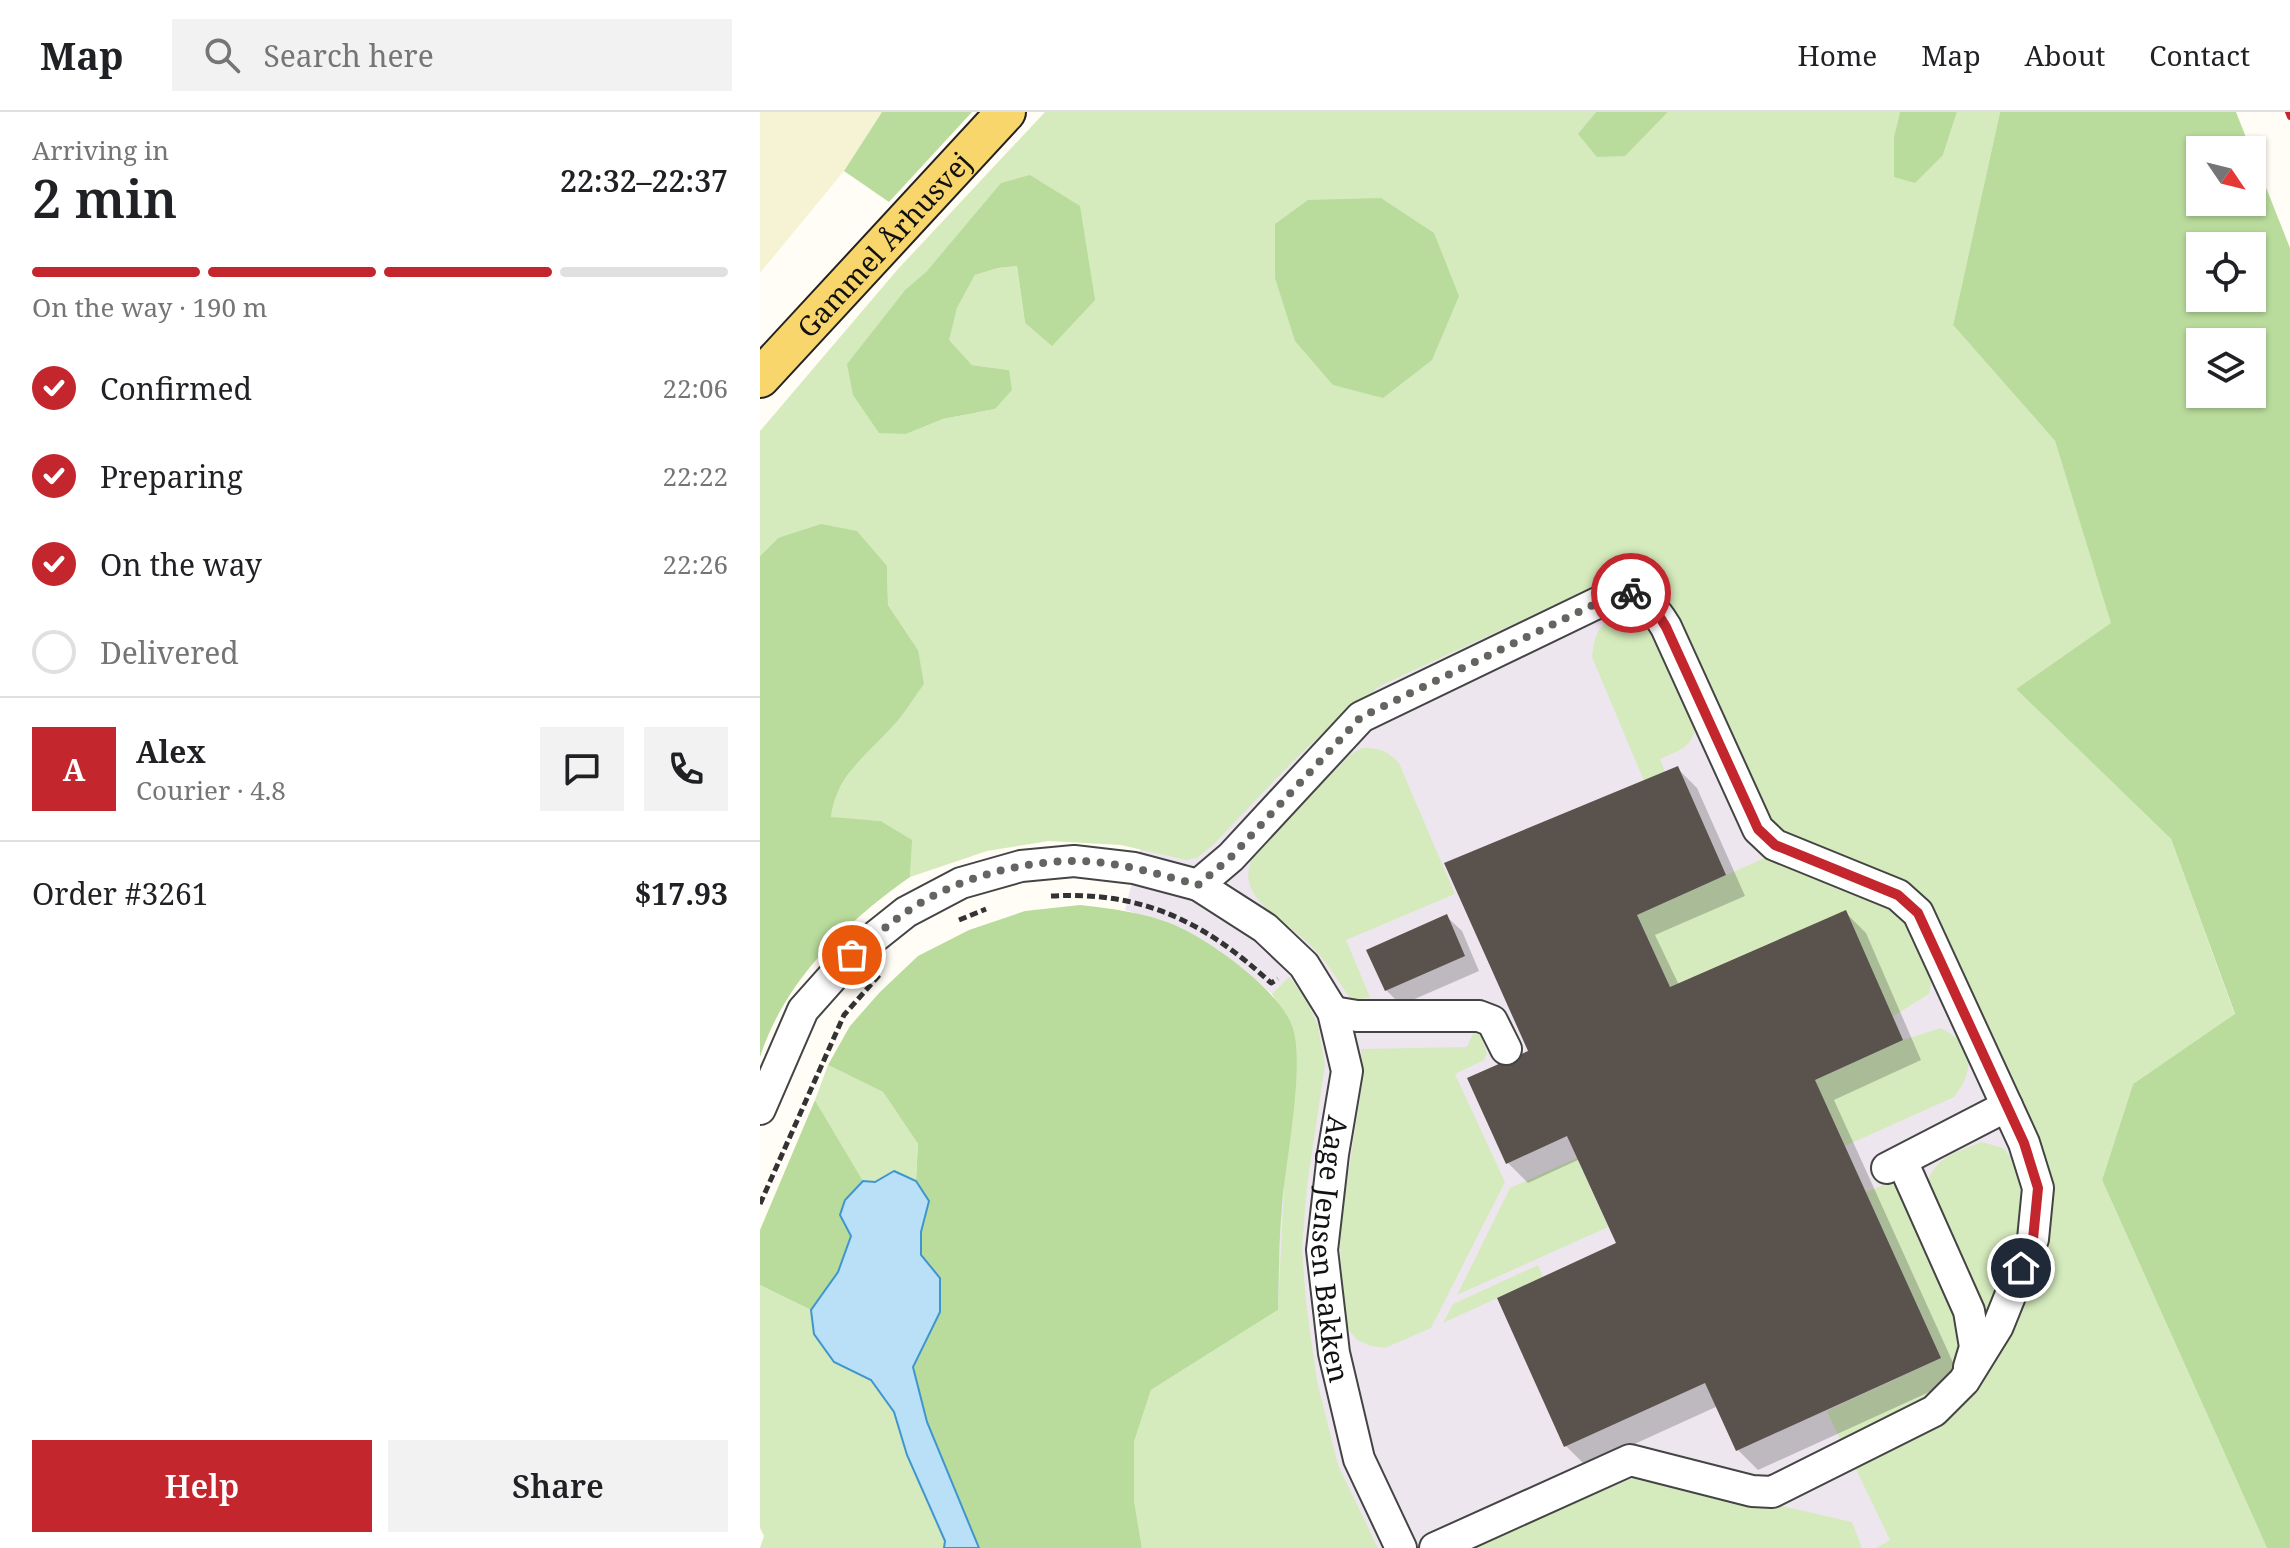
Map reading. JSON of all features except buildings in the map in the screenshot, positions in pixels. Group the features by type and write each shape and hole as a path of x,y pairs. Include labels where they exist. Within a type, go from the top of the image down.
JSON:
{"main road":[{"name":"Gammel Århusvej","path":"760,378 1006,112"}],"lane":[{"path":"1198,885 1231,857 1361,717 1618,593 1634,593 1656,611 1666,627 1758,829 1775,845 1898,895 1918,913 2024,1143 2038,1188 2033,1239 1998,1326 1964,1381 1934,1411 1772,1492 1752,1491 1630,1460 1435,1548"},
{"name":"Aage Jensen Bakken","path":"760,1109 803,1010 852,955 874,937 906,912 961,883 1021,866 1074,861 1134,868 1198,885 1265,928 1304,965 1333,1012 1347,1071 1322,1250 1334,1353 1359,1459 1401,1548"},
{"path":"1333,1012 1357,1016 1479,1016 1492,1021 1506,1049"},
{"path":"1964,1381 1975,1347 1969,1311 1895,1164 2007,1106"}],"path":[{"path":"1047,896 1077,894 1127,900 1171,914 1212,934 1271,983 1304,965"},
{"path":"957,921 992,907"},
{"path":"760,1204 844,1015 892,963"}],"shaded area":[{"path":"760,112 882,112 844,171 760,273"},
{"path":"1644,469 1952,879 2267,1548 1268,1548 1281,1208 1298,1066 1292,1025 1272,994 1239,966 1181,928 1125,910 1159,775"}],"green space":[{"path":"882,112 972,112 889,202 844,171"},
{"path":"1045,112 1596,112 1579,134 1625,155 1668,112 1900,112 1894,136 1943,155 1957,112 2000,112 1953,325 2055,441 2112,623 2016,689 2171,839 2235,1015 2133,1084 2102,1180 2267,1548 1876,1548 1890,1540 1853,1463 1963,1396 2052,1188 1936,924 1781,833 1764,817 1747,792 1645,563 1382,685 1336,721 1197,858 1186,860 1121,845 1049,841 987,851 910,877 911,840 881,821 831,818 832,800 858,759 895,724 918,650 888,605 887,566 778,538 760,556 760,431 898,269","holes":["1080,206 1052,345 1025,323 1017,266 975,275 957,308 948,340 972,365 1009,370 995,409 943,419 906,434 906,289 927,271"]},
{"path":"1596,112 1668,112 1625,156 1597,157 1578,134"},
{"path":"1900,112 1957,112 1943,155 1915,183 1894,177 1894,136"},
{"path":"2000,112 2236,112 2245,136 2186,136 2186,216 2266,216 2266,187 2290,248 2290,1548 2267,1548 2102,1180 2133,1084 2235,1014 2171,839 2016,689 2111,623 2055,441 1953,325"},
{"path":"1030,175 1080,206 1095,300 1052,346 1025,323 1017,266 975,275 957,308 949,340 972,365 1009,370 1012,390 995,409 943,419 906,434 879,433 853,395 847,364 906,289 927,271 1001,183"},
{"path":"1381,198 1434,233 1459,296 1432,360 1383,398 1333,385 1295,341 1275,278 1275,224 1308,200"},
{"path":"821,524 857,531 887,566 888,605 918,650 924,684 898,720 846,778 831,817 881,821 912,840 910,877 863,913 820,955 785,1003 760,1057 760,556 778,538"},
{"path":"1637,615 1653,627 1696,724 1689,743 1660,759 1665,772 1644,781 1592,657 1596,637 1604,625 1617,618"},
{"path":"1362,748 1382,751 1399,763 1455,894 1346,940 1370,997 1352,1001 1315,950 1262,904 1248,878 1251,863 1261,845 1351,754"},
{"path":"1769,856 1880,902 1901,916 1910,925 1932,981 1929,994 1892,1017 1846,911 1670,987 1637,915"},
{"path":"1080,905 1144,915 1195,936 1227,956 1258,982 1291,1023 1297,1061 1296,1085 1282,1206 1278,1310 1151,1390 1134,1442 1134,1500 1142,1548 979,1548 927,1422 913,1367 940,1312 940,1278 921,1255 921,1232 929,1201 916,1181 918,1144 883,1092 828,1065 850,1026 918,956 969,930 1025,911"},
{"path":"1289,977 1306,999 1318,1026 1325,1065 1307,1186 1302,1248 1317,1381 1338,1465 1378,1548 1142,1548 1134,1500 1134,1442 1151,1390 1278,1310 1292,1025 1272,994"},
{"path":"1941,1028 1960,1041 1968,1057 1965,1078 1954,1097 1845,1146 1815,1080 1903,1040"},
{"path":"1475,1029 1487,1053 1484,1060 1455,1074 1505,1182 1431,1328 1385,1348 1371,1346 1357,1340 1347,1327 1341,1282 1340,1227 1363,1078 1361,1049 1467,1047"},
{"path":"828,1065 883,1092 918,1144 916,1181 894,1171 875,1182 863,1181 815,1100"},
{"path":"815,1100 863,1181 845,1200 851,1236 838,1272 811,1310 760,1285 760,1230"},
{"path":"1982,1142 2003,1148 2016,1163 2027,1194 2025,1234 1985,1324 1926,1185 1941,1162"},
{"path":"1577,1158 1608,1227 1457,1295 1510,1188"},
{"path":"1886,1184 1898,1185 1939,1269 1963,1338 1958,1369 1930,1400 1843,1446 1827,1411 1941,1358 1866,1192"},
{"path":"1538,1265 1543,1277 1443,1323 1453,1304"},
{"path":"760,1285 811,1310 814,1334 834,1362 871,1380 894,1412 907,1455 945,1541 944,1548 760,1548 764,1536 760,1528"},
{"path":"1642,1474 1852,1522 1862,1548 1469,1548"}],"water":[{"path":"894,1171 916,1181 929,1201 921,1232 921,1255 940,1278 940,1312 913,1367 927,1422 979,1548 944,1548 945,1541 907,1455 894,1412 871,1380 834,1362 814,1334 811,1310 838,1272 851,1236 840,1215 845,1200 863,1181 875,1182"}],"railway":[{"path":"2288,112 2290,117"}],"way so far":[{"path":"852,955 906,912 961,883 1021,866 1074,861 1134,868 1198,885 1231,857 1361,717 1618,593 1631,593"}],"route":[{"path":"1631,593 1656,611 1666,627 1758,829 1775,845 1898,895 1918,913 2024,1143 2038,1188 2033,1239 2021,1268"}]}
